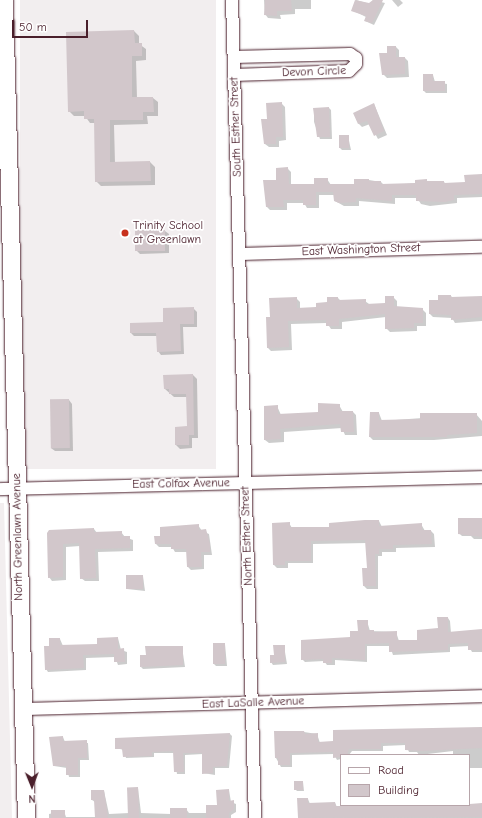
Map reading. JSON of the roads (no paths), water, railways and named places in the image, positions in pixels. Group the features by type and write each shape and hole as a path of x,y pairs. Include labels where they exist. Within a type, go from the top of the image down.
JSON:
{"street":[{"name":"North Greenlawn Avenue","path":"4,0 6,256 17,488 26,818"},
{"name":"South Esther Street","path":"232,0 239,254"},
{"name":"Devon Circle","path":"234,57 350,54 356,58 354,69 349,71 234,75"},
{"name":"East Washington Street","path":"239,254 482,247"},
{"name":"North Esther Street","path":"239,254 255,818"},
{"name":"East Colfax Avenue","path":"0,489 482,477"},
{"name":"East LaSalle Avenue","path":"23,709 482,696"}],"place":[{"name":"Trinity School at Greenlawn","path":"125,233"}]}
